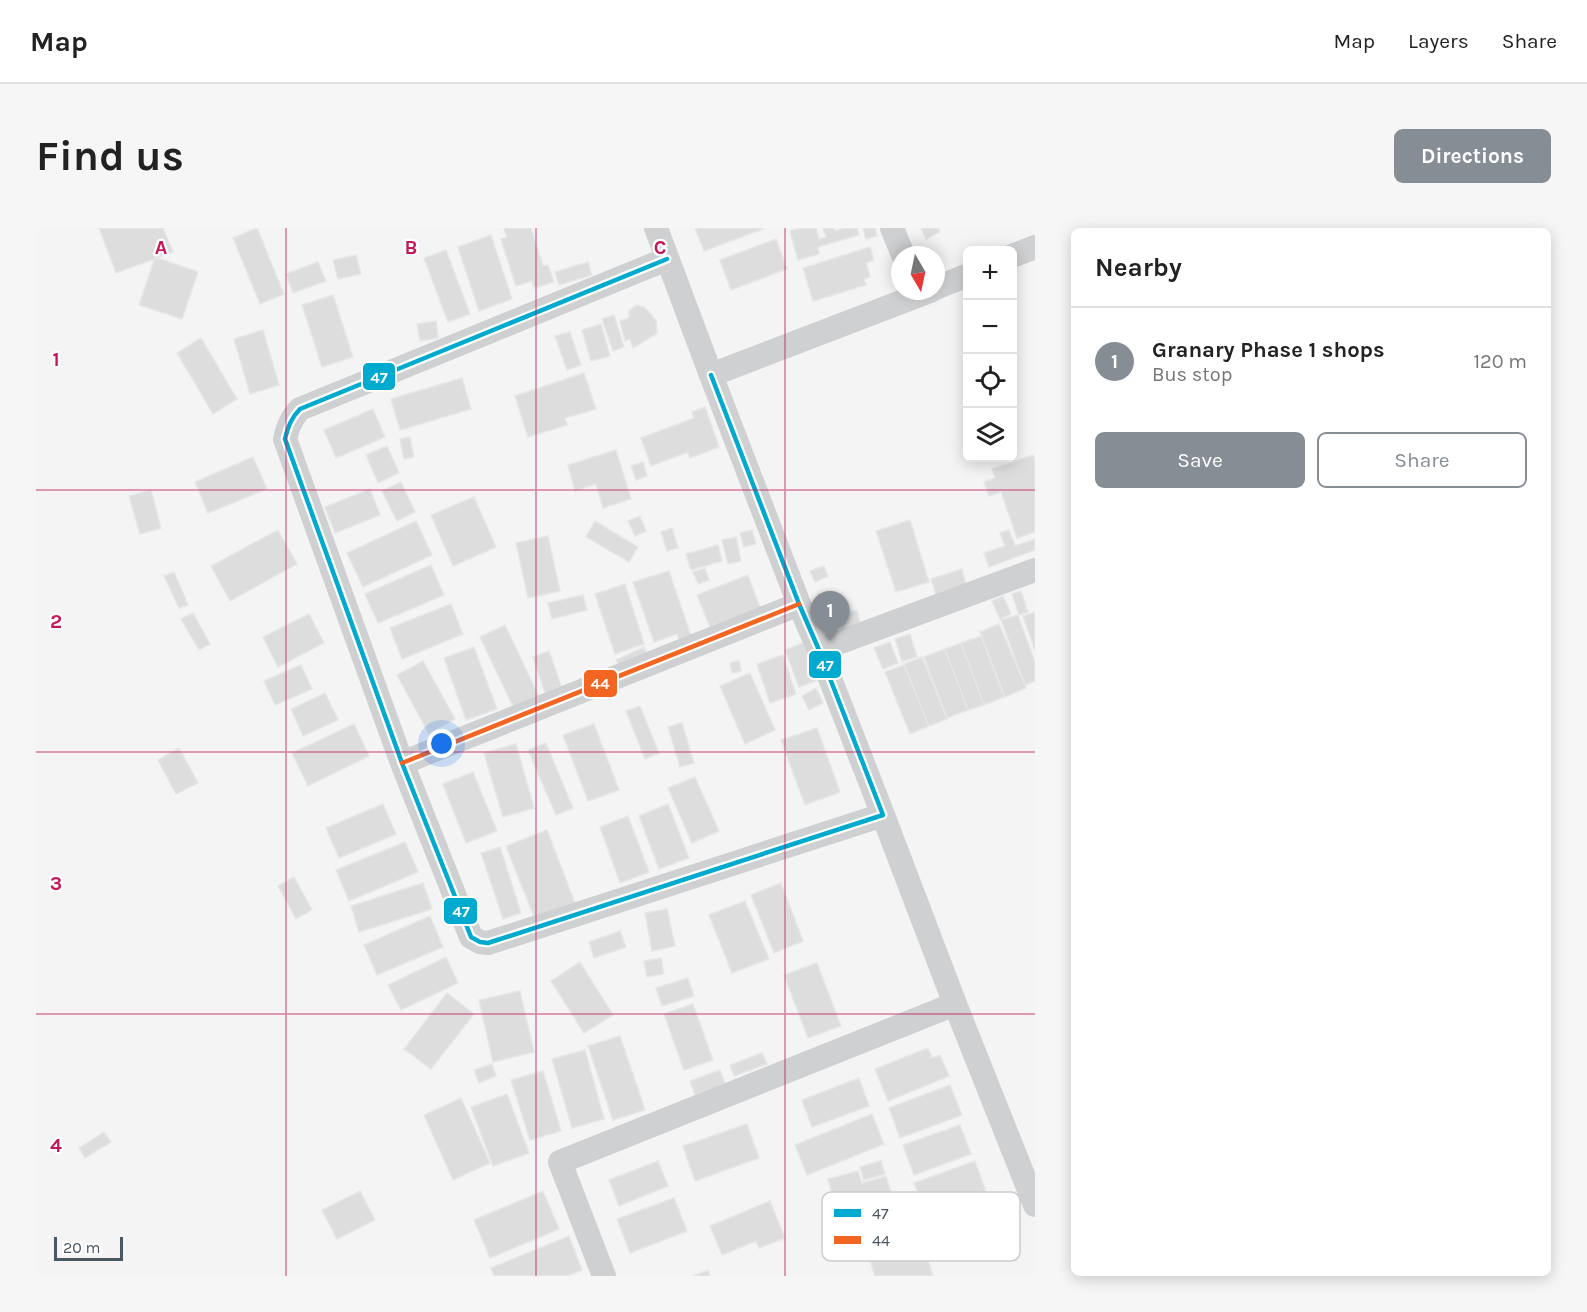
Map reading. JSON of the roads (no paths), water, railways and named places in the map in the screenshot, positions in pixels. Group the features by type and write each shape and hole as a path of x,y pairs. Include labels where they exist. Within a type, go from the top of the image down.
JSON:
{"street":[{"path":"656,228 799,604 1035,1204"},
{"path":"892,228 899,246"},
{"path":"1017,254 1035,247"},
{"path":"668,259 300,409 292,418 285,439 402,763 471,937 488,943 883,815"},
{"path":"945,284 963,277"},
{"path":"711,375 903,300"},
{"path":"819,650 1035,570"},
{"path":"402,763 799,604"},
{"path":"604,1276 560,1162 955,1004"}],"place":[{"name":"Granary Phase 1 shops","path":"830,641"}]}
